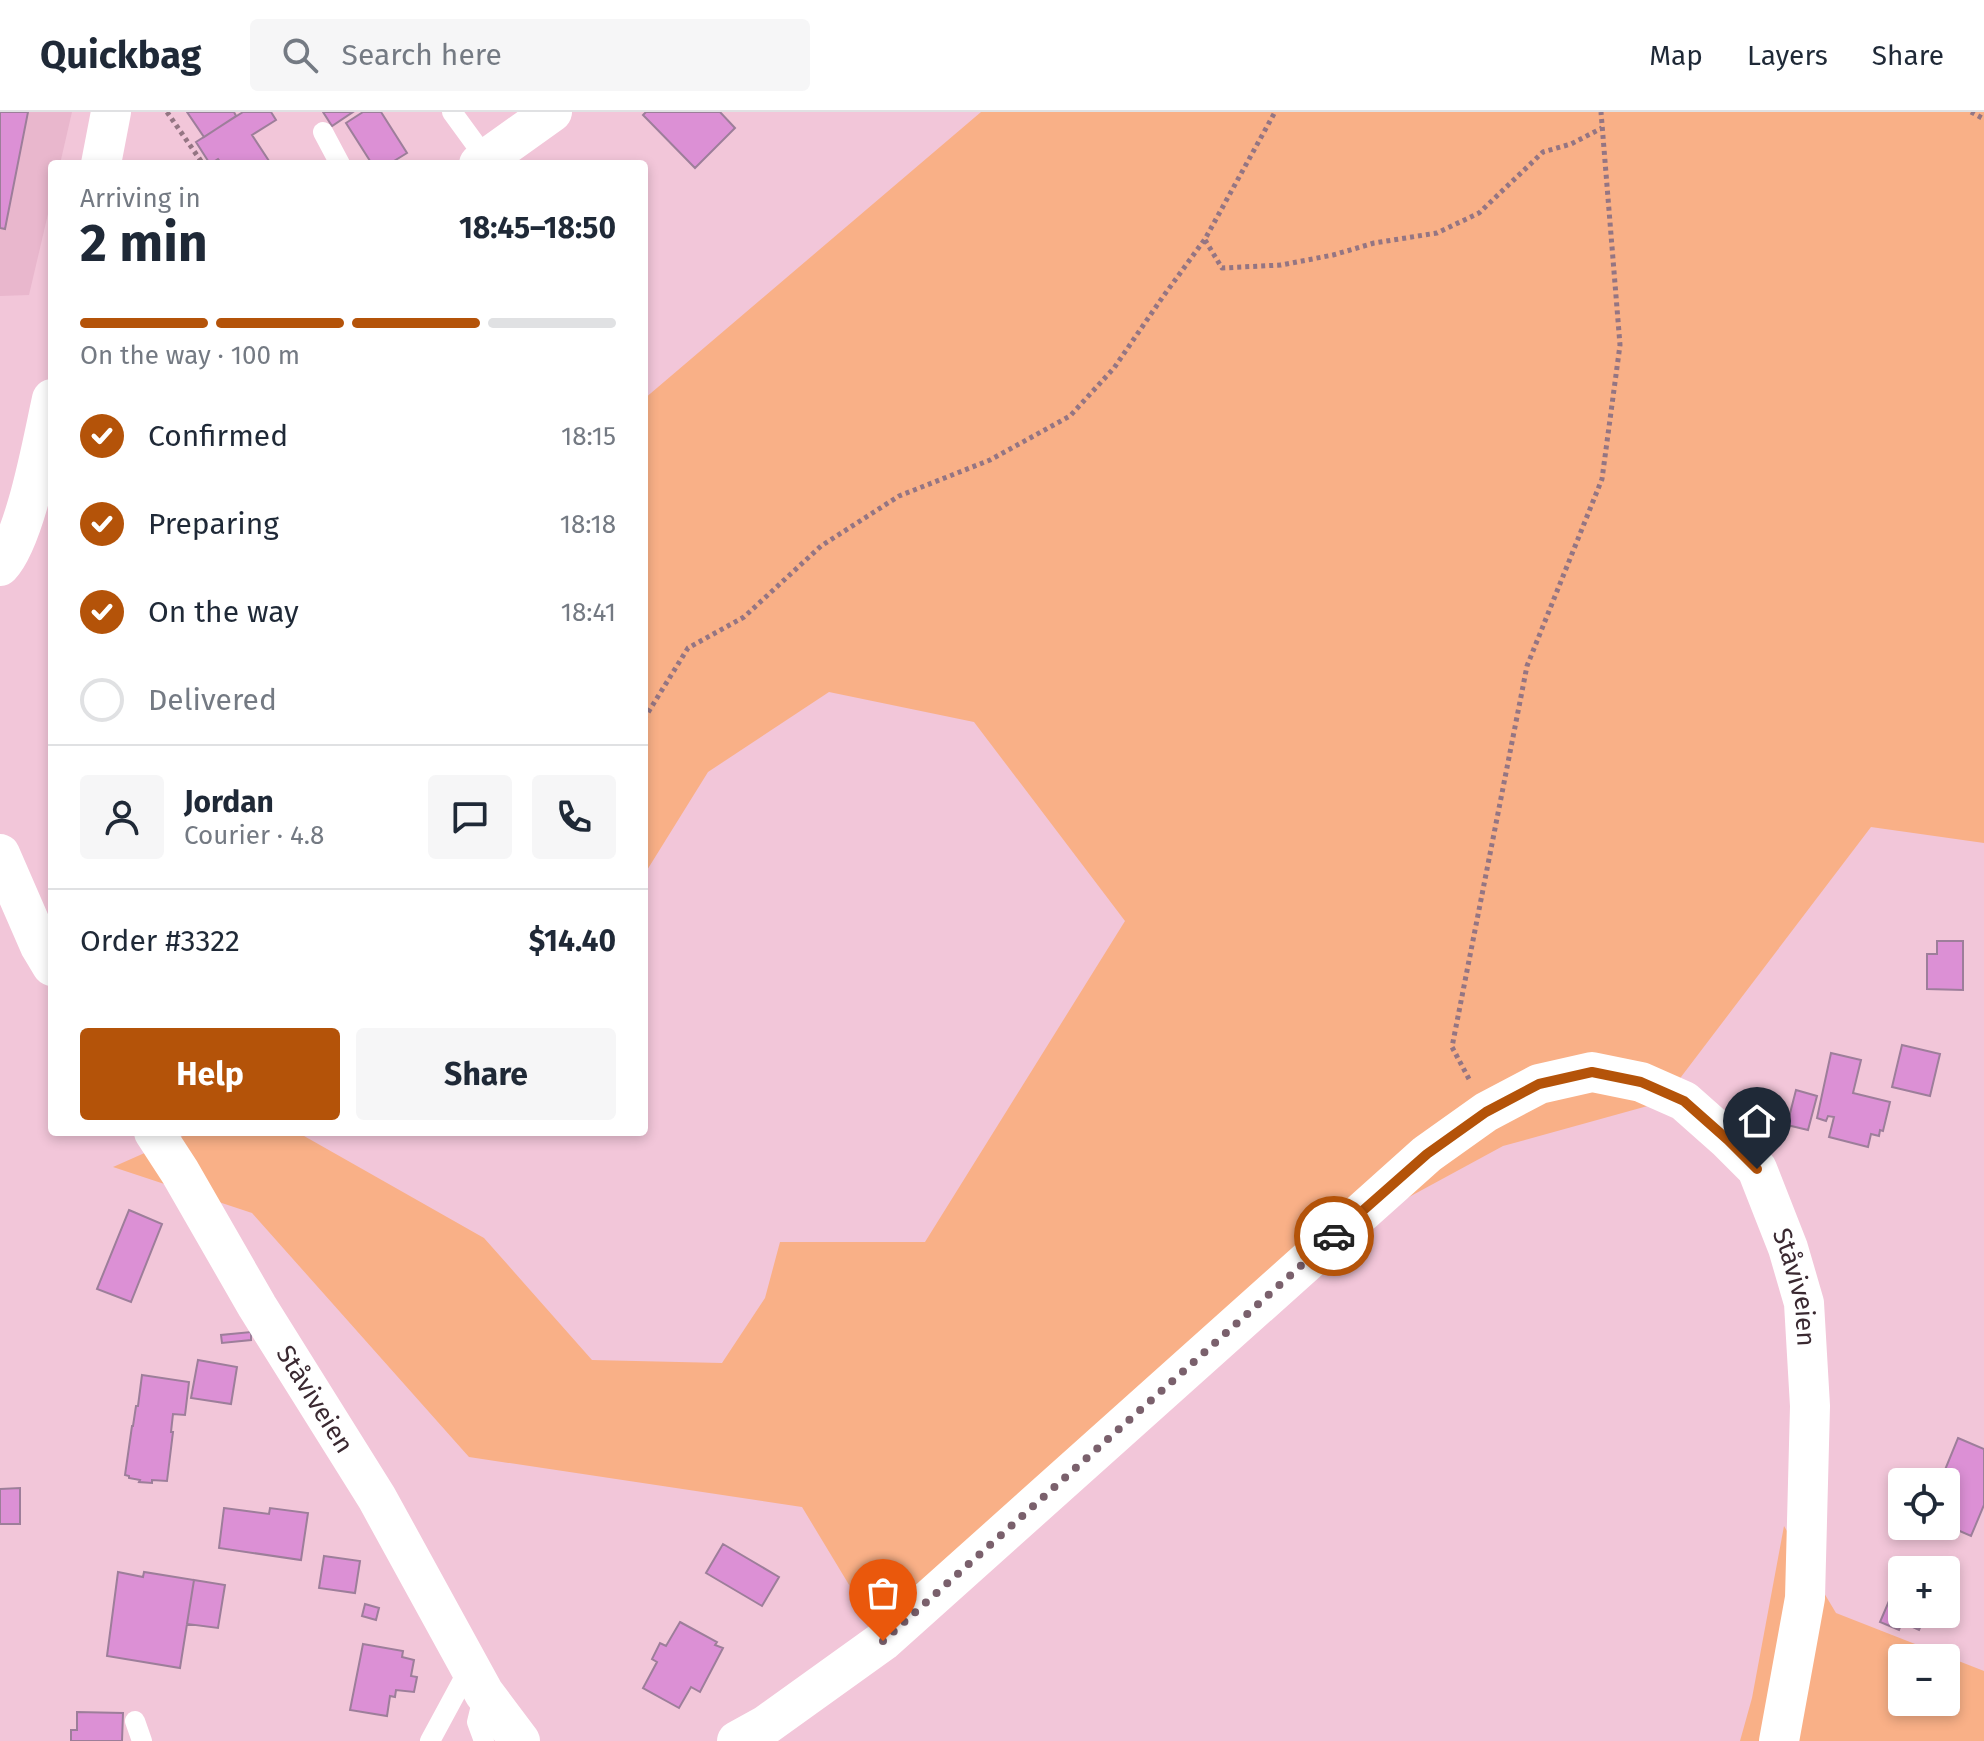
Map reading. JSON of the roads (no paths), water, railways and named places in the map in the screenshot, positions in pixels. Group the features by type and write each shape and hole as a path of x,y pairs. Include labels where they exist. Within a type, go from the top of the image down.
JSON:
{"street":[{"path":"102,160 111,112"},
{"path":"486,160 552,112"},
{"path":"0,566 15,542 36,473 48,418"},
{"path":"0,854 48,959"},
{"name":"Ståviveien","path":"737,1741 766,1725 883,1641 1416,1163 1486,1112 1539,1084 1592,1072 1641,1082 1684,1101 1757,1169 1788,1248 1804,1303 1810,1406 1805,1598 1779,1741"},
{"name":"Ståviveien","path":"157,1136 257,1306 377,1498 477,1680 520,1741"}],"lane":[{"path":"452,112 482,160"},
{"path":"323,132 338,160"},
{"path":"430,1741 477,1680"},
{"path":"477,1680 477,1722 484,1741"},
{"path":"135,1721 142,1741"}]}
